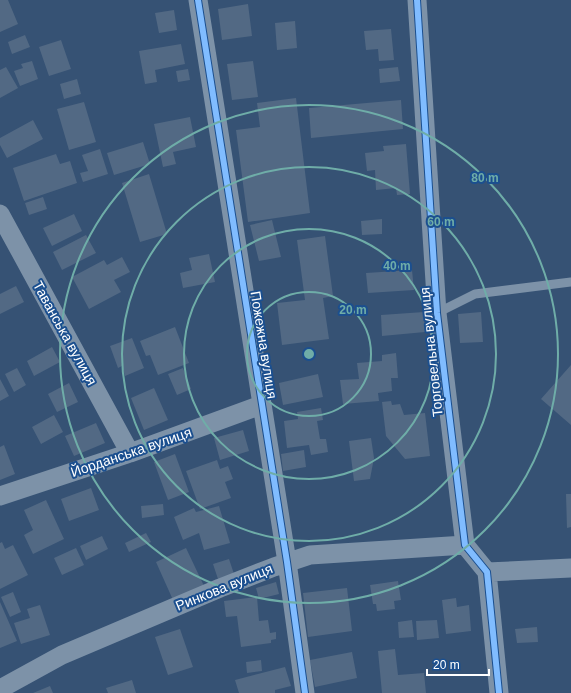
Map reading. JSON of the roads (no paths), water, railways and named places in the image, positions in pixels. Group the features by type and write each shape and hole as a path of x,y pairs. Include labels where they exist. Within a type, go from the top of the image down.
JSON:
{"street":[{"name":"Пожежна вулиця","path":"198,0 287,562 305,693"},
{"name":"Торговельна вулиця","path":"417,0 437,313 465,545"},
{"name":"Таванська вулиця","path":"0,214 130,453"},
{"name":"Йорданська вулиця","path":"0,496 130,453 261,405"},
{"name":"Ринкова вулиця","path":"0,689 62,655 220,588 287,562 310,555 465,545"},
{"path":"465,545 487,572 499,693"},
{"path":"487,572 571,568"}],"lane":[{"path":"437,313 475,294 571,282"}]}
